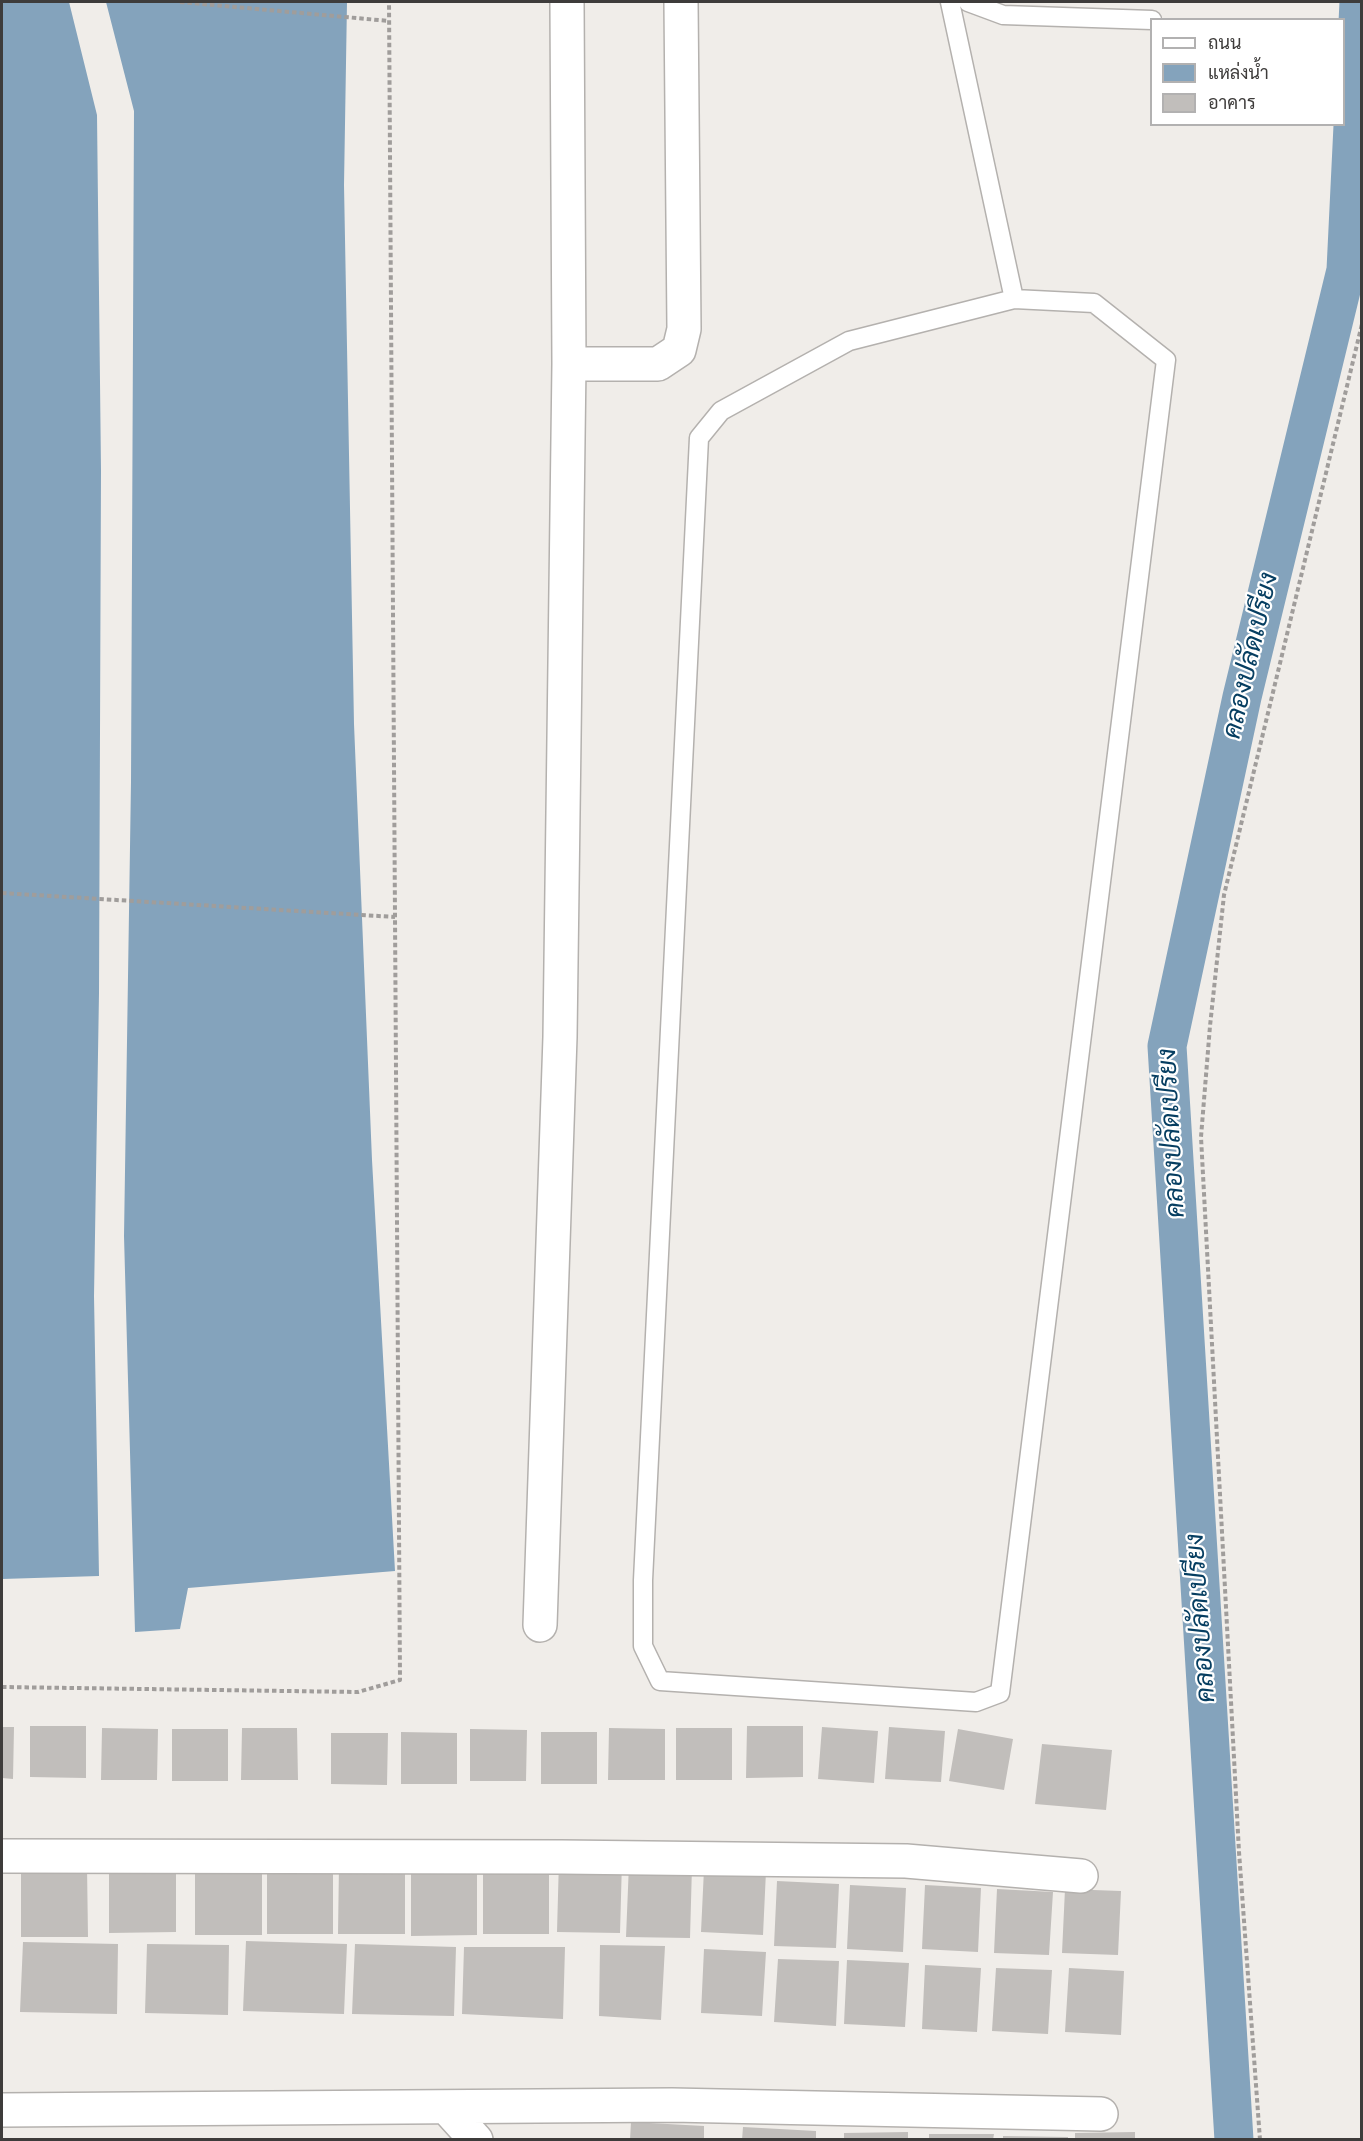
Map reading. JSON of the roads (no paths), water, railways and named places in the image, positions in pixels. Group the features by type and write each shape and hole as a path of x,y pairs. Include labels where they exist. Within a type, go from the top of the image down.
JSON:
{"street":[{"path":"540,1625 560,1037 569,364 567,2"},
{"path":"569,364 658,364 679,350 684,329 681,2"},
{"path":"2,1856 551,1857 906,1861 1081,1876"},
{"path":"2,2110 672,2105 1101,2114"},
{"path":"446,2107 476,2139"}],"lane":[{"path":"950,2 1014,299"},
{"path":"968,2 1003,15 1150,20"},
{"path":"1014,299 1094,303 1166,360 1000,1693 976,1702 660,1681 643,1646 643,1580 699,438 722,411 849,341 1014,299"}],"water":[{"path":"2,2 69,2 97,115 101,471 99,993 94,1296 99,1576 2,1579"},
{"path":"106,2 347,2 344,185 354,724 372,1160 395,1571 188,1588 180,1629 135,1632 124,1236 131,782 134,111"}],"waterway":[{"name":"คลองปลัดเปรียง","path":"1234,2140 1167,1046 1242,697 1346,270 1359,2"}]}
